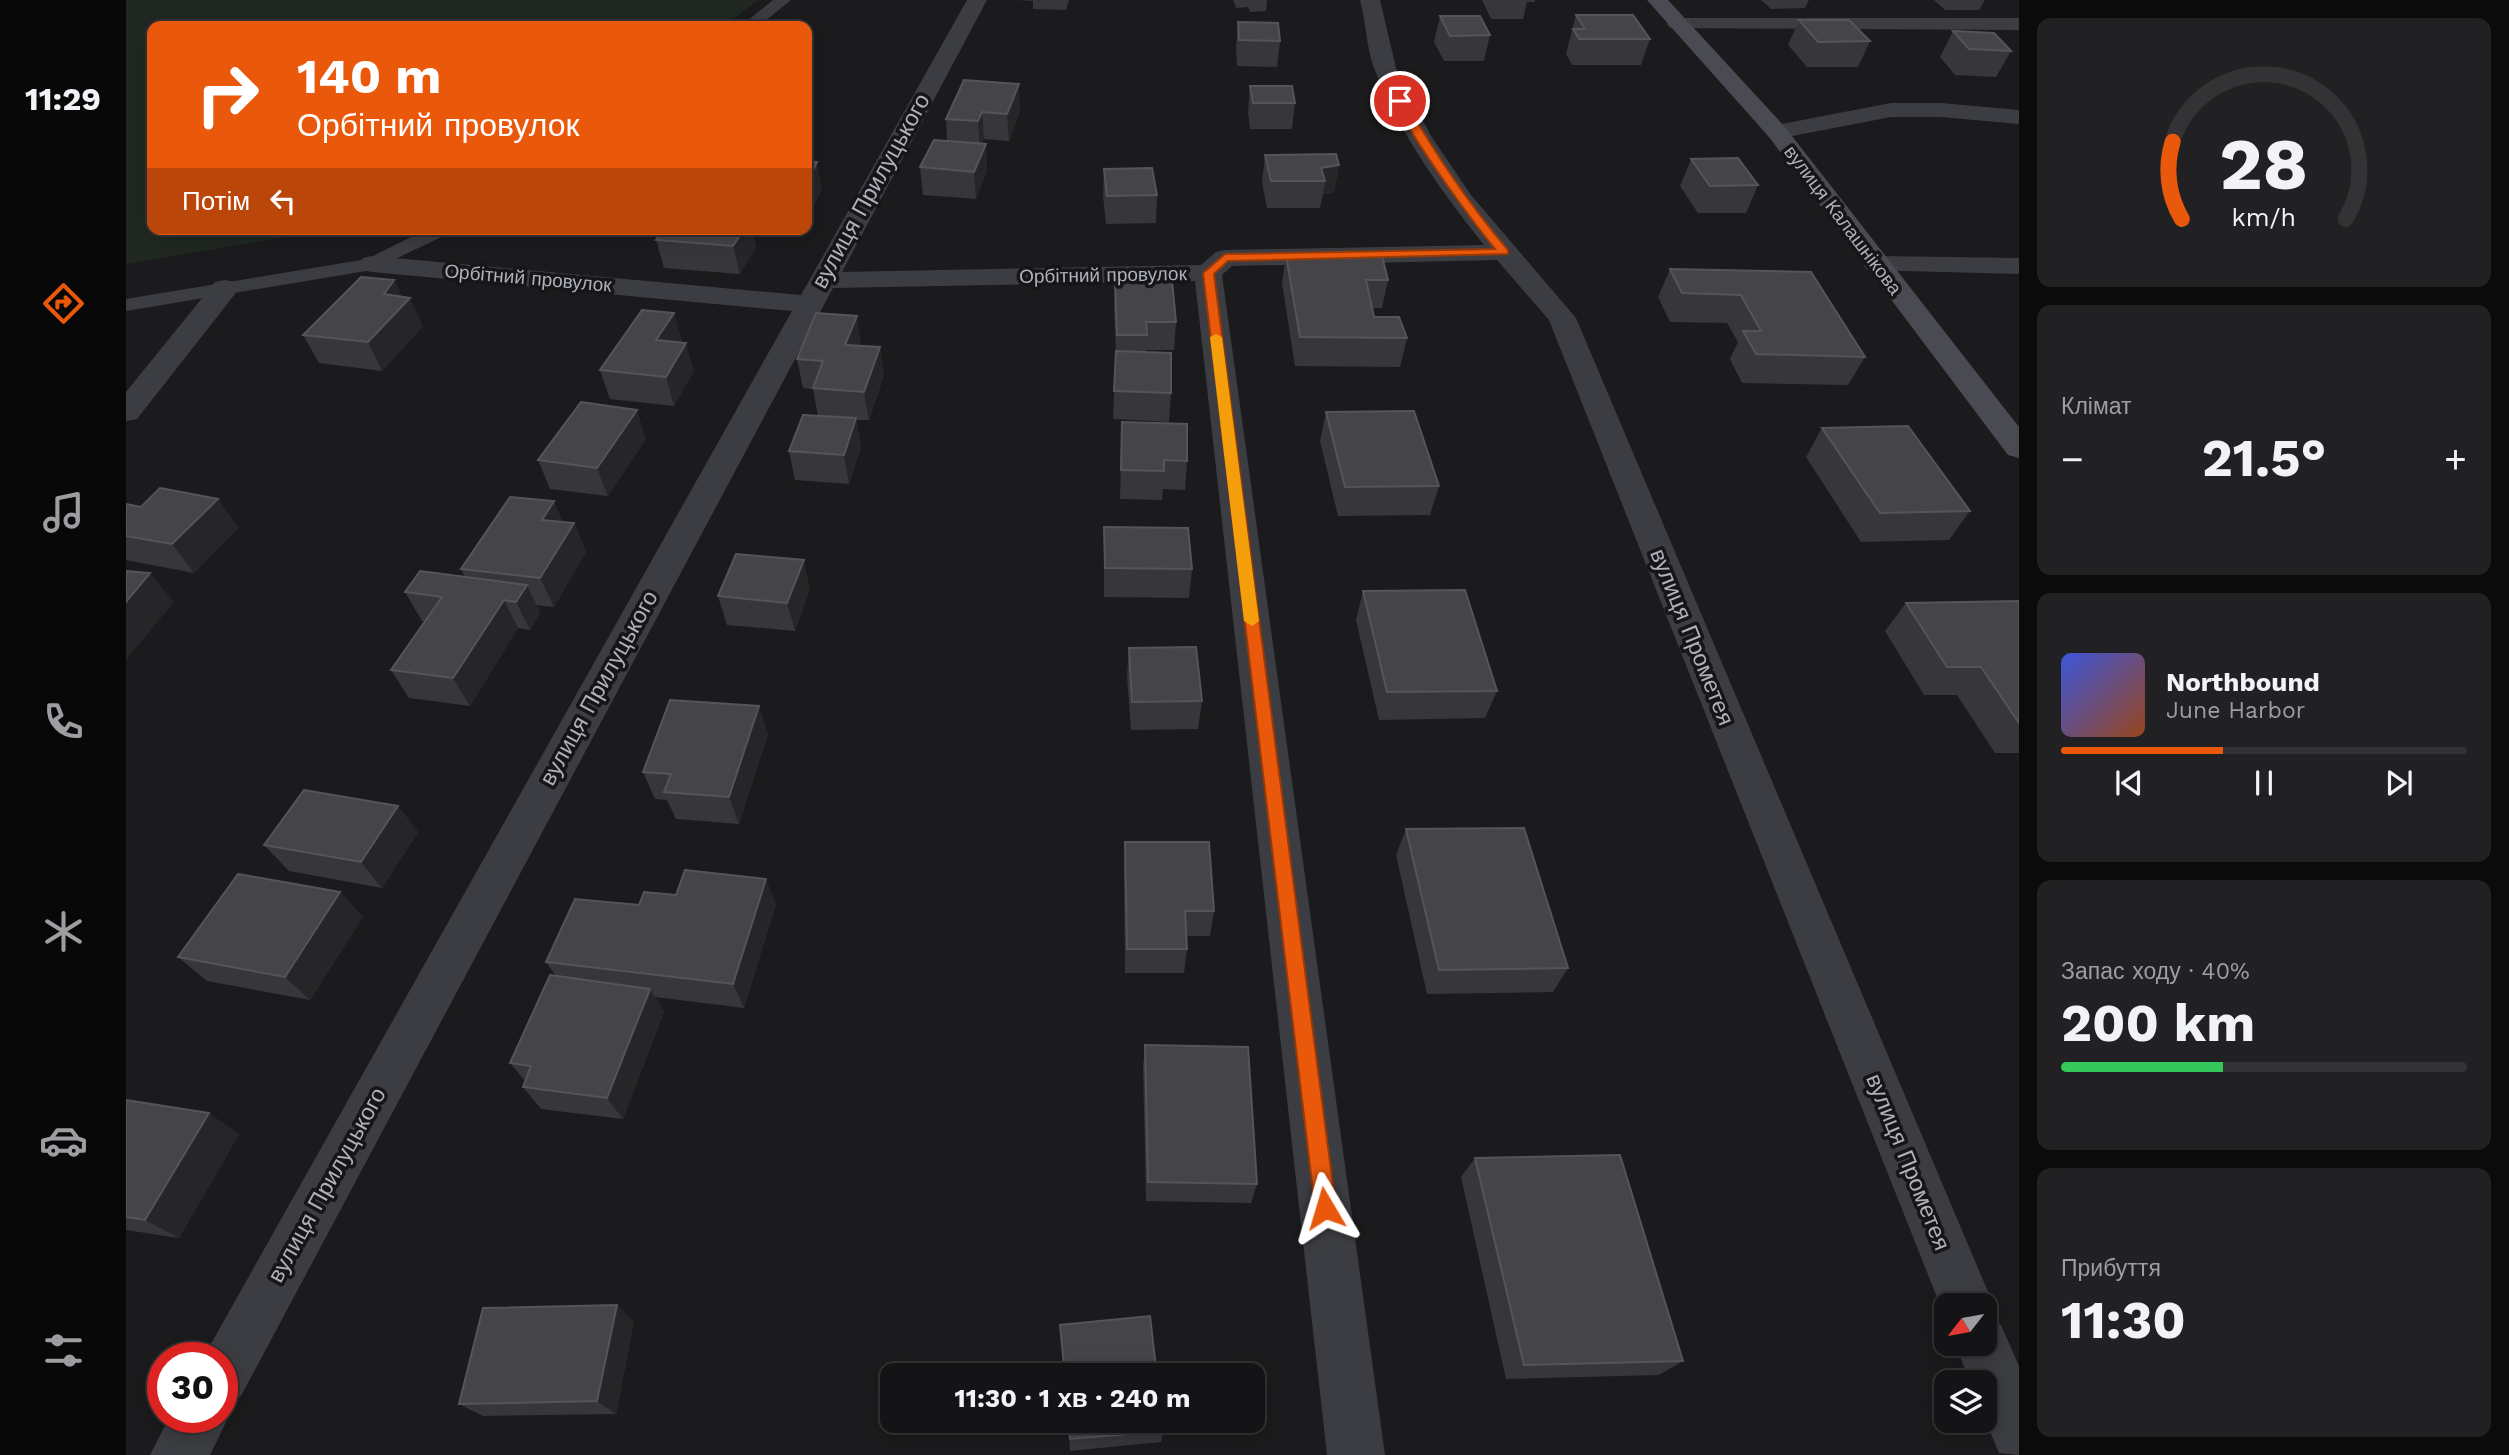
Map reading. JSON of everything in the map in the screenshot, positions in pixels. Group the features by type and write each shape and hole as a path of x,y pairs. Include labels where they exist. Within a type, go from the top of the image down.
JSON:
{"street":[{"name":"вулиця Прилуцького","path":"238,1348 976,0"},
{"name":"вулиця Прометея","path":"1370,0 1384,66 1408,118 1471,212 1562,318 1961,1293"},
{"name":"вулиця Калашнікова","path":"1657,0 1777,132 2019,448"},
{"path":"1677,24 2019,24"},
{"path":"1777,132 1891,110 1941,110 2019,117"},
{"name":"Орбітний провулок","path":"372,264 816,292 1208,273 1225,258 1504,252"},
{"path":"1876,264 2019,266"},
{"path":"1208,273 1356,1455"},
{"path":"126,412 225,288"},
{"path":"1987,1356 2019,1433"},
{"path":"179,1455 191,1433"}],"lane":[{"path":"756,21 783,0"},
{"path":"126,305 372,264 431,235"}],"shaded area":[{"path":"126,0 758,0 731,21 147,21 147,235 298,235 126,264"}],"building":[{"path":"1576,15 1633,15 1650,39 1579,39 1573,29 1585,29"},
{"path":"1440,16 1480,16 1490,35 1450,36"},
{"path":"1799,20 1849,20 1870,41 1818,42"},
{"path":"1238,22 1278,23 1280,41 1239,40"},
{"path":"1953,31 1994,33 2011,51 1969,49"},
{"path":"964,80 1019,84 1007,114 982,112 978,121 946,119"},
{"path":"1250,86 1292,86 1295,103 1253,103"},
{"path":"934,140 986,144 974,172 920,167"},
{"path":"1336,154 1339,165 1321,168 1325,181 1271,181 1265,155"},
{"path":"1738,158 1758,185 1710,186 1691,159"},
{"path":"1152,168 1157,195 1107,196 1104,169"},
{"path":"659,235 740,235 733,246 656,240"},
{"path":"1286,255 1382,256 1388,280 1366,280 1374,317 1399,317 1407,338 1300,337"},
{"path":"1670,269 1811,272 1865,357 1756,354 1743,331 1761,331 1741,295 1682,293"},
{"path":"361,277 394,280 384,294 410,298 368,342 303,335"},
{"path":"1172,280 1176,322 1146,322 1147,335 1117,335 1115,281"},
{"path":"642,310 674,313 656,340 686,343 666,377 600,370"},
{"path":"816,313 857,316 845,345 880,347 864,392 813,388 823,361 797,359"},
{"path":"1116,351 1171,353 1171,393 1114,391"},
{"path":"581,402 637,410 597,468 538,460"},
{"path":"1414,411 1439,486 1345,487 1326,412"},
{"path":"803,415 856,418 844,455 789,451"},
{"path":"1122,422 1187,424 1187,461 1164,460 1164,471 1121,470"},
{"path":"1908,426 1970,511 1880,513 1822,428"},
{"path":"160,488 218,499 172,544 126,536 126,504 141,507"},
{"path":"510,497 554,501 542,520 574,523 540,578 461,569"},
{"path":"1104,527 1188,528 1192,569 1105,568"},
{"path":"736,554 804,560 787,603 718,596"},
{"path":"126,571 150,573 126,602"},
{"path":"420,571 527,585 516,602 504,600 453,678 391,670 442,597 405,592"},
{"path":"1465,590 1497,691 1387,692 1363,591"},
{"path":"2019,601 2019,723 1981,667 1947,667 1906,603"},
{"path":"1196,647 1202,701 1132,702 1129,648"},
{"path":"670,700 759,706 729,797 664,792 671,774 643,772"},
{"path":"304,790 398,806 361,862 264,845"},
{"path":"1524,828 1568,968 1439,970 1406,829"},
{"path":"1125,842 1209,842 1214,911 1185,911 1187,949 1127,949"},
{"path":"685,870 766,879 733,984 546,962 575,899 639,905 644,892 676,895"},
{"path":"238,874 340,892 285,977 178,957"},
{"path":"550,975 650,989 607,1098 523,1087 531,1066 510,1063"},
{"path":"1145,1045 1248,1047 1257,1184 1148,1182"},
{"path":"126,1100 209,1113 145,1220 126,1217"},
{"path":"1620,1155 1683,1361 1524,1365 1475,1158"},
{"path":"617,1305 597,1401 459,1404 483,1308"},
{"path":"1150,1316 1155,1363 1064,1363 1060,1325"},
{"path":"1069,1433 1140,1433 1070,1439"}],"slow traffic":[{"path":"1216,337 1252,621"}],"route":[{"path":"1325,1208 1208,273 1225,258 1504,252 1471,212 1408,118 1400,101"}]}
